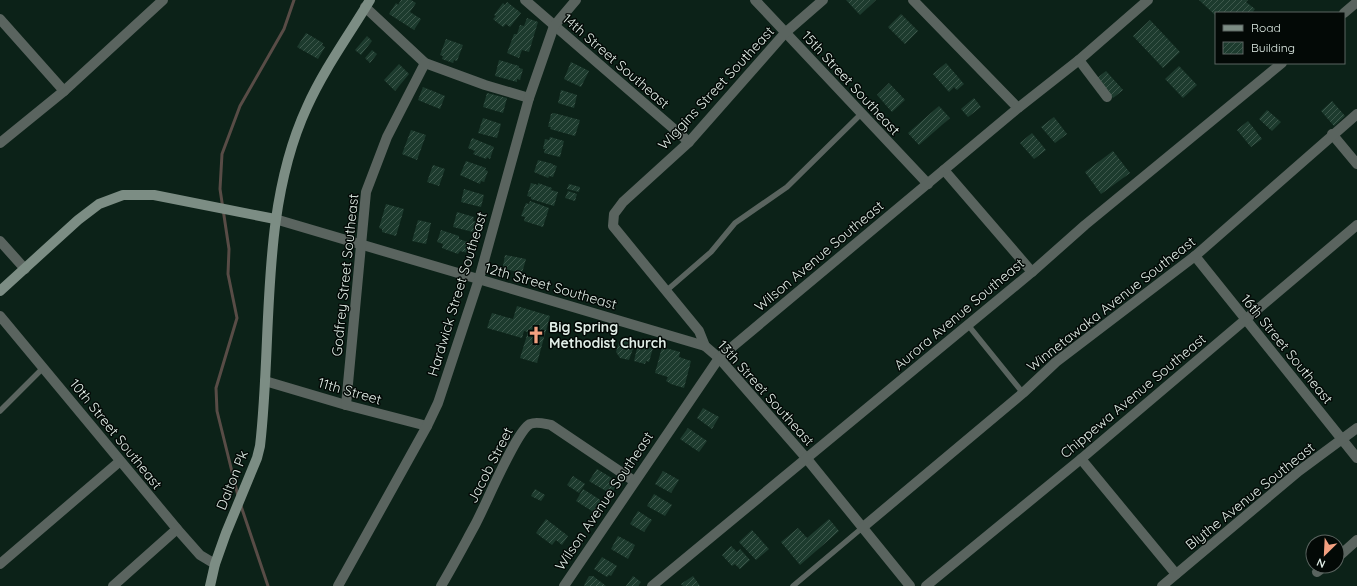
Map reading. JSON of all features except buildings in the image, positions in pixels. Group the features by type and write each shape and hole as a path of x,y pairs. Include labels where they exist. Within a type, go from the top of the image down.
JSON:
{"main road":[{"name":"Dalton Pk","path":"210,586 215,564 258,458 262,433 275,219 289,158 306,107 330,62 368,4"},
{"path":"0,291 78,220 99,204 123,196 154,195 275,219"}],"street":[{"path":"0,142 64,91 163,0"},
{"name":"14th Street Southeast","path":"525,0 689,142"},
{"name":"Hardwick Street Southeast","path":"338,586 427,426 438,403 479,279 529,98 554,26 576,0"},
{"name":"15th Street Southeast","path":"755,0 928,184"},
{"name":"Wiggins Street Southeast","path":"614,214 623,202 689,142 785,33 823,0"},
{"path":"913,0 1018,108"},
{"name":"Wilson Avenue Southeast","path":"564,586 718,358 1018,108 1079,60 1148,0"},
{"path":"1345,12 1357,2"},
{"path":"368,4 425,64 485,85 529,98"},
{"path":"0,19 64,91"},
{"path":"1079,60 1107,97"},
{"name":"Godfrey Street Southeast","path":"346,405 366,192 387,137 425,64"},
{"name":"Aurora Avenue Southeast","path":"652,586 1032,272 1085,224 1281,64"},
{"name":"Winnetawaka Avenue Southeast","path":"862,528 1023,393 1056,362 1195,256 1332,134 1357,114"},
{"path":"1332,134 1357,164"},
{"path":"944,170 1032,272"},
{"name":"13th Street Southeast","path":"614,214 613,226 699,331 705,346 718,358 807,459 910,586"},
{"name":"12th Street Southeast","path":"275,219 362,243 705,346"},
{"name":"Chippewa Avenue Southeast","path":"926,586 1081,459 1357,224"},
{"path":"0,241 25,269"},
{"name":"16th Street Southeast","path":"1195,256 1357,458"},
{"name":"10th Street Southeast","path":"0,316 103,439 119,462 177,529 200,555 215,564"},
{"name":"11th Street","path":"265,381 346,405 427,426"},
{"name":"Jacob Street","path":"441,586 475,525 513,447 524,429 530,424 543,423 551,425 634,481"},
{"name":"Blythe Avenue Southeast","path":"1162,586 1299,471 1343,440 1357,428"},
{"path":"1081,459 1176,574"},
{"path":"0,564 119,462"},
{"path":"113,586 177,529"},
{"path":"1345,551 1357,540"}],"lane":[{"path":"666,291 711,252 735,223 787,187 861,114"},
{"path":"968,325 1023,393"},
{"path":"0,411 43,368"},
{"path":"793,586 862,528"}],"waterway":[{"path":"238,496 217,411 216,388 237,318 228,274 229,249 220,189 222,154 240,106 284,29 294,0"},
{"path":"241,506 268,586"}],"place":[{"name":"Big Spring Methodist Church","path":"536,335"}]}
